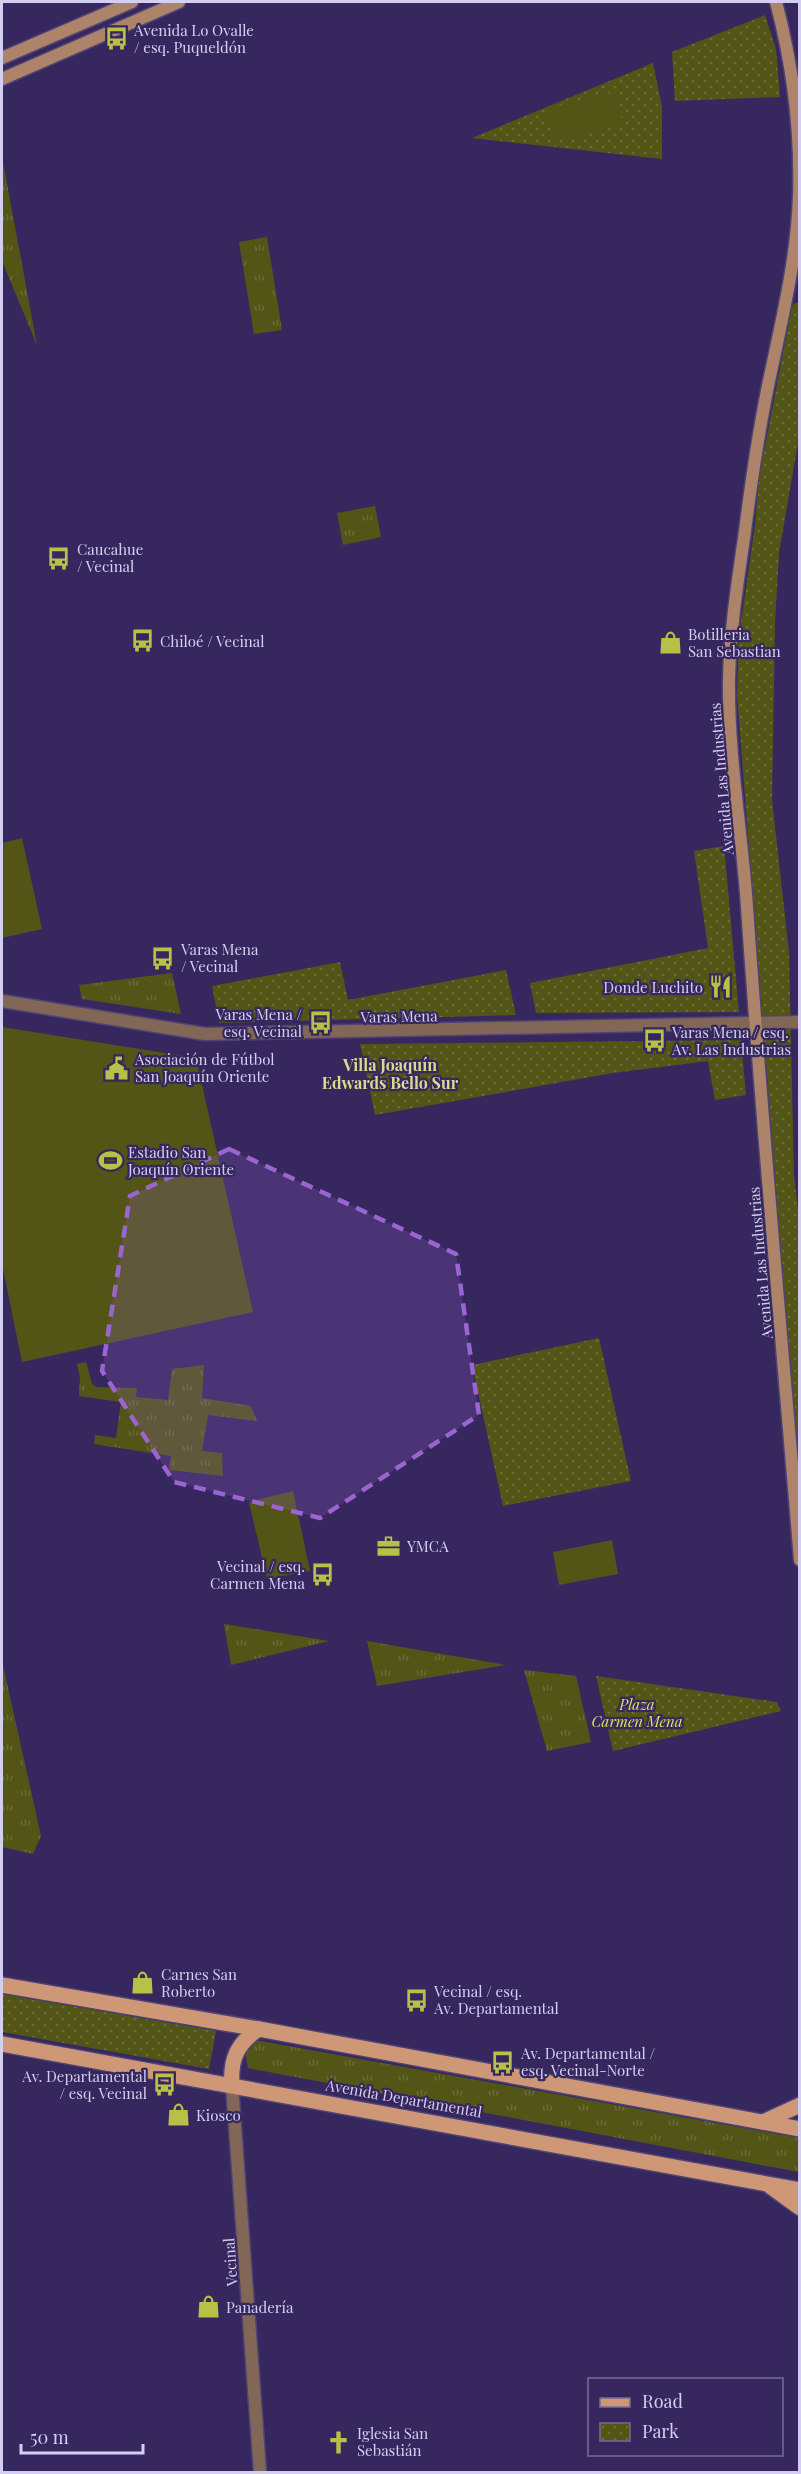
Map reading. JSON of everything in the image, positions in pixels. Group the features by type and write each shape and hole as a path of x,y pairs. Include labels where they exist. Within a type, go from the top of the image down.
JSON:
{"main road":[{"path":"2,58 132,2"},
{"path":"2,79 179,2"},
{"name":"Avenida Las Industrias","path":"776,2 796,101 799,137 798,215 790,281 751,488 734,614 729,684 800,1560"},
{"path":"2,1985 259,2029 800,2129"},
{"path":"231,2085 231,2068 236,2052 246,2038 259,2029"},
{"name":"Avenida Departamental","path":"2,2044 800,2190"},
{"path":"764,2122 800,2105"},
{"path":"766,2184 800,2208"}],"street":[{"name":"Varas Mena","path":"2,1001 205,1034 800,1022"},
{"name":"Vecinal","path":"231,2085 260,2472"}],"highlighted area":[{"path":"229,1149 456,1254 479,1415 320,1518 174,1482 102,1371 130,1196"}],"green space":[{"path":"765,15 776,49 780,97 675,101 672,52"},
{"path":"653,63 662,107 662,159 472,138"},
{"path":"615,92 623,125 554,142 546,109"},
{"path":"2,157 37,345 2,261"},
{"path":"267,237 282,330 254,334 239,242"},
{"path":"799,303 799,437 779,553 775,623 772,800 789,952 794,1176 800,1226 799,1480 737,695 739,636 755,525 759,477 792,306"},
{"path":"375,506 381,537 343,545 337,513"},
{"path":"22,838 42,929 2,938 2,843"},
{"path":"724,846 739,1012 536,1013 530,983 708,948 694,851"},
{"path":"340,962 348,1000 506,970 516,1015 219,1023 212,986"},
{"path":"172,973 181,1014 82,999 79,985"},
{"name":"Estadio San Joaquín Oriente","path":"2,1027 196,1058 253,1312 22,1362 2,1264"},
{"path":"741,1040 746,1095 715,1100 708,1061 613,1073 375,1115 360,1044"},
{"path":"599,1338 631,1481 503,1506 472,1365"},
{"path":"86,1362 92,1384 96,1387 137,1388 136,1397 168,1400 172,1369 204,1365 202,1398 251,1406 257,1421 208,1415 202,1451 222,1453 223,1476 169,1470 171,1456 94,1444 95,1435 116,1438 121,1402 79,1396 80,1377 77,1364"},
{"path":"293,1491 310,1571 267,1579 249,1502"},
{"path":"612,1540 618,1574 559,1585 553,1552"},
{"path":"224,1624 329,1641 231,1665"},
{"path":"367,1641 506,1665 377,1686"},
{"path":"2,1661 41,1836 33,1854 2,1847"},
{"path":"524,1670 576,1676 591,1742 547,1751"},
{"name":"Plaza Carmen Mena","path":"596,1676 777,1702 781,1711 613,1751"},
{"path":"2,1994 216,2031 209,2069 2,2032"},
{"path":"255,2040 799,2138 799,2172 248,2068 245,2052"}],"place":[{"name":"Avenida Lo Ovalle / esq. Puqueldón","path":"116,39"},
{"name":"Caucahue / Vecinal","path":"59,558"},
{"name":"Chiloé / Vecinal","path":"142,641"},
{"name":"Botilleria San Sebastian","path":"670,643"},
{"name":"Varas Mena / Vecinal","path":"163,958"},
{"name":"Donde Luchito","path":"721,987"},
{"name":"Varas Mena / esq. Vecinal","path":"320,1023"},
{"name":"Varas Mena / esq. Av. Las Industrias","path":"654,1041"},
{"name":"Asociación de Fútbol San Joaquín Oriente","path":"117,1068"},
{"name":"Estadio San Joaquín Oriente","path":"110,1161"},
{"name":"YMCA","path":"389,1546"},
{"name":"Vecinal / esq. Carmen Mena","path":"323,1575"},
{"name":"Carnes San Roberto","path":"143,1983"},
{"name":"Vecinal / esq. Av. Departamental","path":"416,2000"},
{"name":"Av. Departamental / esq. Vecinal-Norte","path":"503,2062"},
{"name":"Av. Departamental / esq. Vecinal","path":"165,2085"},
{"name":"Kiosco","path":"178,2115"},
{"name":"Panadería","path":"208,2307"},
{"name":"Iglesia San Sebastián","path":"339,2442"}],"district":[{"name":"Villa Joaquín Edwards Bello Sur","path":"390,1073"}]}
